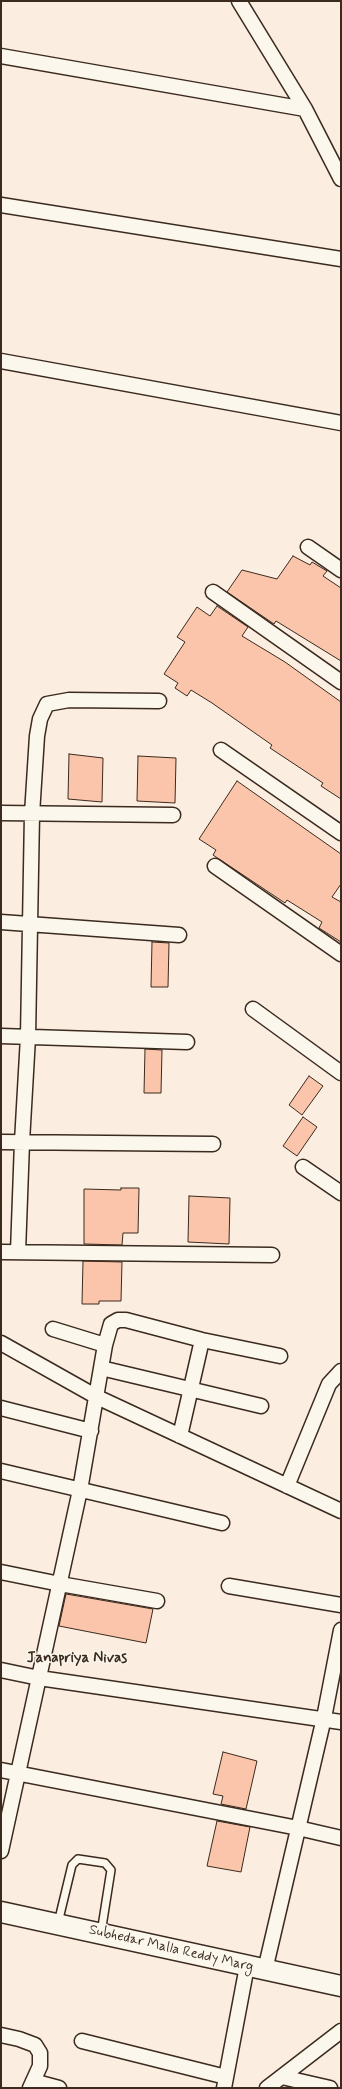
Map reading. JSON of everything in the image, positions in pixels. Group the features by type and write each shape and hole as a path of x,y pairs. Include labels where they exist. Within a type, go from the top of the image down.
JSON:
{"main road":[{"name":"Subhedar Malla Reddy Marg","path":"1,1912 58,1923 341,1986"}],"street":[{"path":"239,1 305,109 341,179"},
{"path":"1,56 305,109"},
{"path":"1,205 341,259"},
{"path":"1,361 341,423"},
{"path":"308,547 341,570"},
{"path":"213,592 341,682"},
{"path":"18,1252 28,1037 32,814 37,736 40,719 47,704 69,700 159,701"},
{"path":"221,750 341,832"},
{"path":"1,813 173,815"},
{"path":"215,866 341,954"},
{"path":"1,922 179,935"},
{"path":"253,1009 341,1073"},
{"path":"1,1036 187,1042"},
{"path":"1,1142 213,1144"},
{"path":"303,1167 341,1193"},
{"path":"1,1252 272,1255"},
{"path":"1,1851 80,1490 109,1329 118,1320 126,1320 202,1340 280,1356"},
{"path":"53,1328 105,1345"},
{"path":"180,1436 202,1340"},
{"path":"1,1343 97,1397 341,1511"},
{"path":"101,1368 261,1406"},
{"path":"287,1486 329,1384 341,1371"},
{"path":"1,1408 91,1430"},
{"path":"1,1471 222,1523"},
{"path":"1,1572 157,1601"},
{"path":"229,1586 341,1605"},
{"path":"82,2040 225,2082 256,1968 298,1828 324,1718 341,1630"},
{"path":"1,1670 39,1678 324,1718 341,1722"},
{"path":"1,1770 298,1828 341,1838"},
{"path":"267,2088 341,2031"},
{"path":"1,2035 19,2039 34,2045 40,2053 40,2066 31,2085 59,2088"},
{"path":"282,2077 330,2088"}],"lane":[{"path":"58,1923 72,1865 78,1859 105,1862 111,1870 101,1933"}],"building":[{"path":"293,556 310,565 312,562 327,571 323,576 341,588 341,661 276,621 274,624 227,592 242,570 277,579"},
{"path":"217,606 248,627 242,636 285,662 341,702 341,799 321,786 323,783 270,748 272,745 212,703 191,690 187,696 175,688 178,683 164,674 185,642 177,637 197,607 210,616"},
{"path":"69,754 103,758 102,802 68,799"},
{"path":"138,756 176,758 175,803 137,801"},
{"path":"237,781 341,854 341,884 332,897 341,902 341,942 319,928 322,922 287,900 285,903 213,855 216,850 199,839"},
{"path":"152,942 169,943 168,987 151,987"},
{"path":"145,1049 162,1050 161,1093 144,1093"},
{"path":"309,1076 323,1086 302,1115 289,1105"},
{"path":"303,1117 317,1127 297,1156 283,1146"},
{"path":"121,1188 139,1188 138,1233 123,1233 122,1245 84,1244 84,1189 121,1190"},
{"path":"189,1196 230,1198 229,1244 188,1242"},
{"path":"83,1261 122,1262 121,1301 99,1301 99,1304 82,1304"},
{"path":"66,1594 153,1609 146,1643 59,1626"},
{"path":"223,1752 257,1761 246,1809 221,1804 223,1796 213,1794"},
{"path":"217,1821 250,1827 241,1872 207,1866"}],"district":[{"name":"Janapriya Nivas","path":"77,1659"}]}
